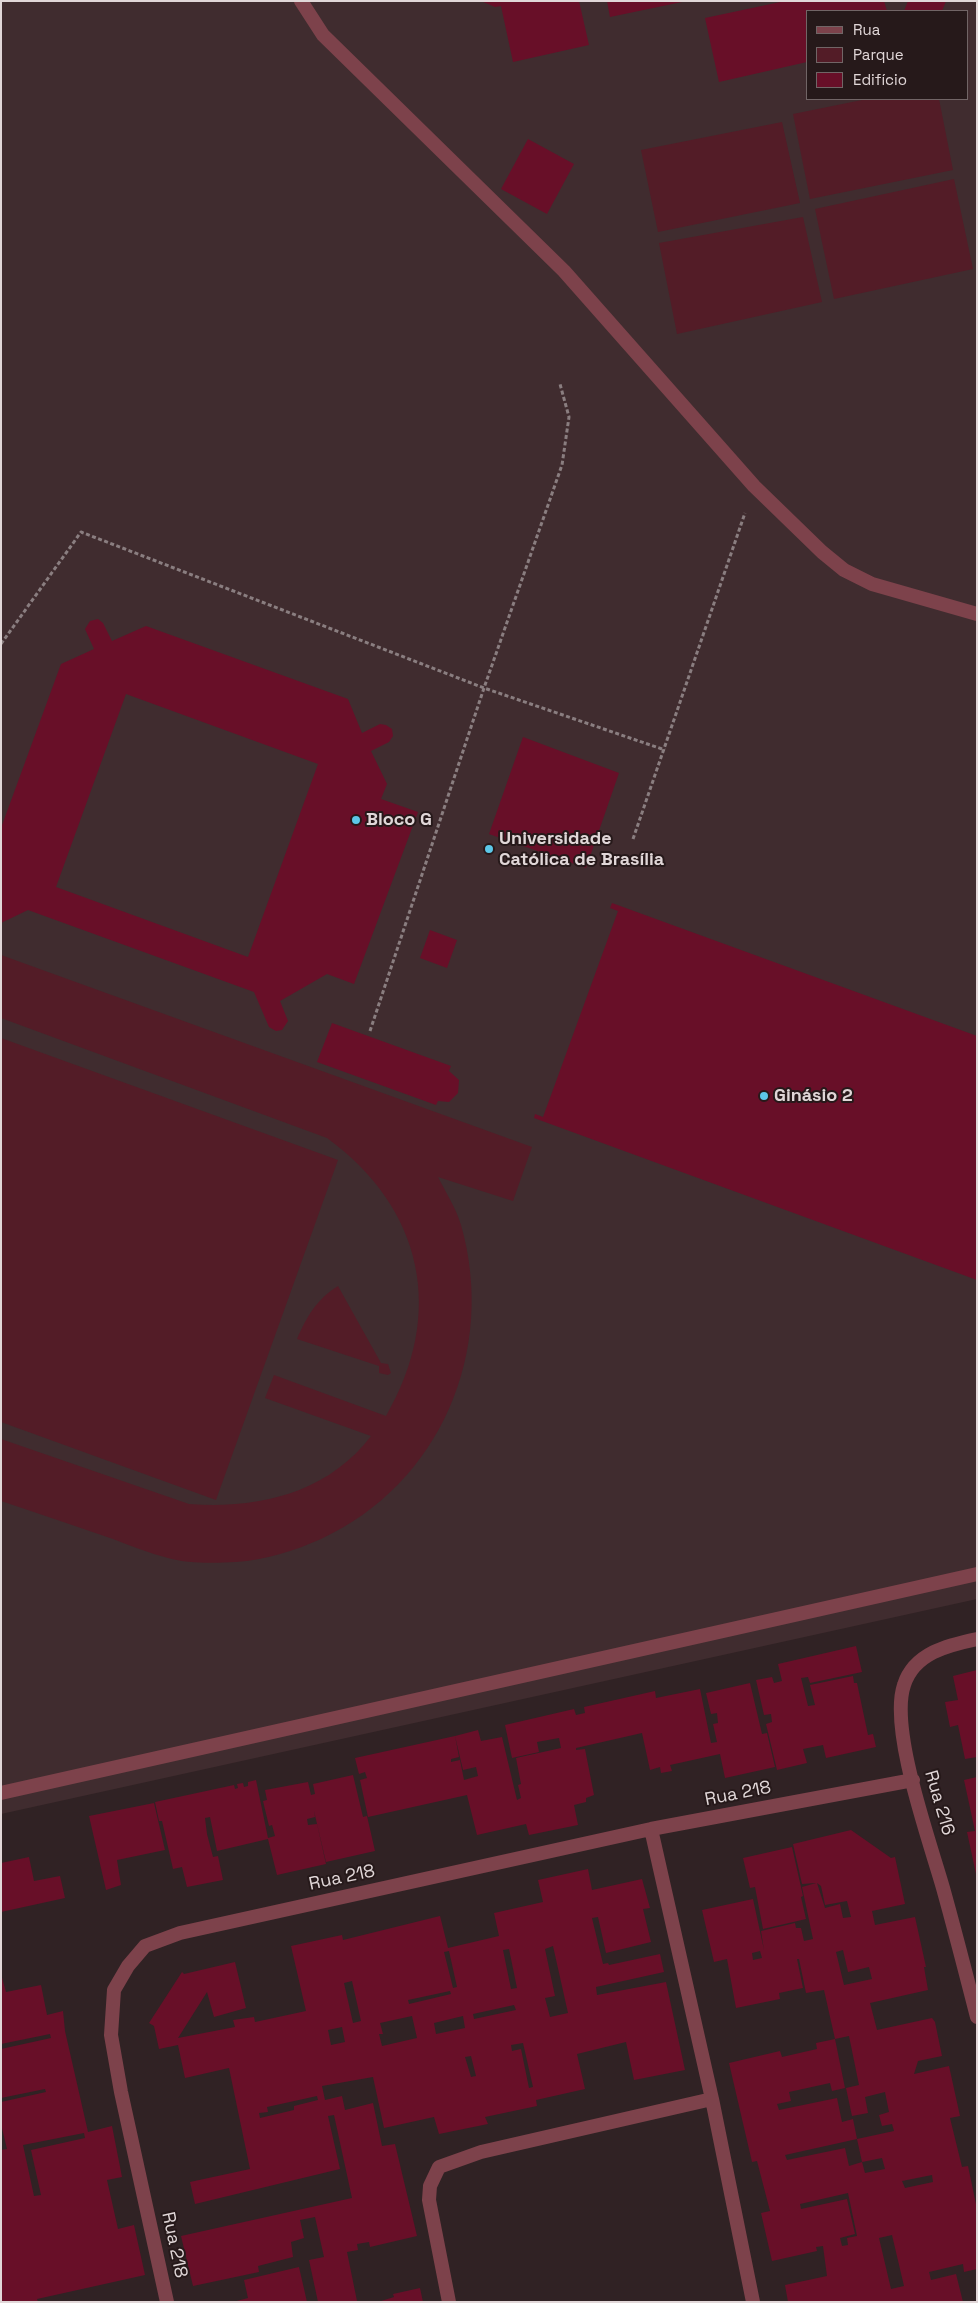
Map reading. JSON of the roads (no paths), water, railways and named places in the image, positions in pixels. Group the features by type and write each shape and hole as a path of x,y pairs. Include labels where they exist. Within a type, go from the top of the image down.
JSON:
{"street":[{"path":"301,1 323,35 564,271 754,486 822,552 844,570 872,584 977,614"},
{"path":"1,1793 977,1574"},
{"name":"Rua 216","path":"977,1639 945,1646 928,1655 914,1668 904,1685 901,1724 912,1780 977,2017"},
{"name":"Rua 218","path":"166,2302 121,2092 112,2035 114,1990 128,1966 144,1946 180,1933 651,1829 912,1780"},
{"path":"651,1829 712,2099 753,2302"},
{"path":"449,2302 429,2200 430,2186 439,2167 473,2154 712,2099"}],"place":[{"name":"Bloco G","path":"356,820"},
{"name":"Universidade Católica de Brasília","path":"489,849"},
{"name":"Ginásio 2","path":"764,1096"}]}
